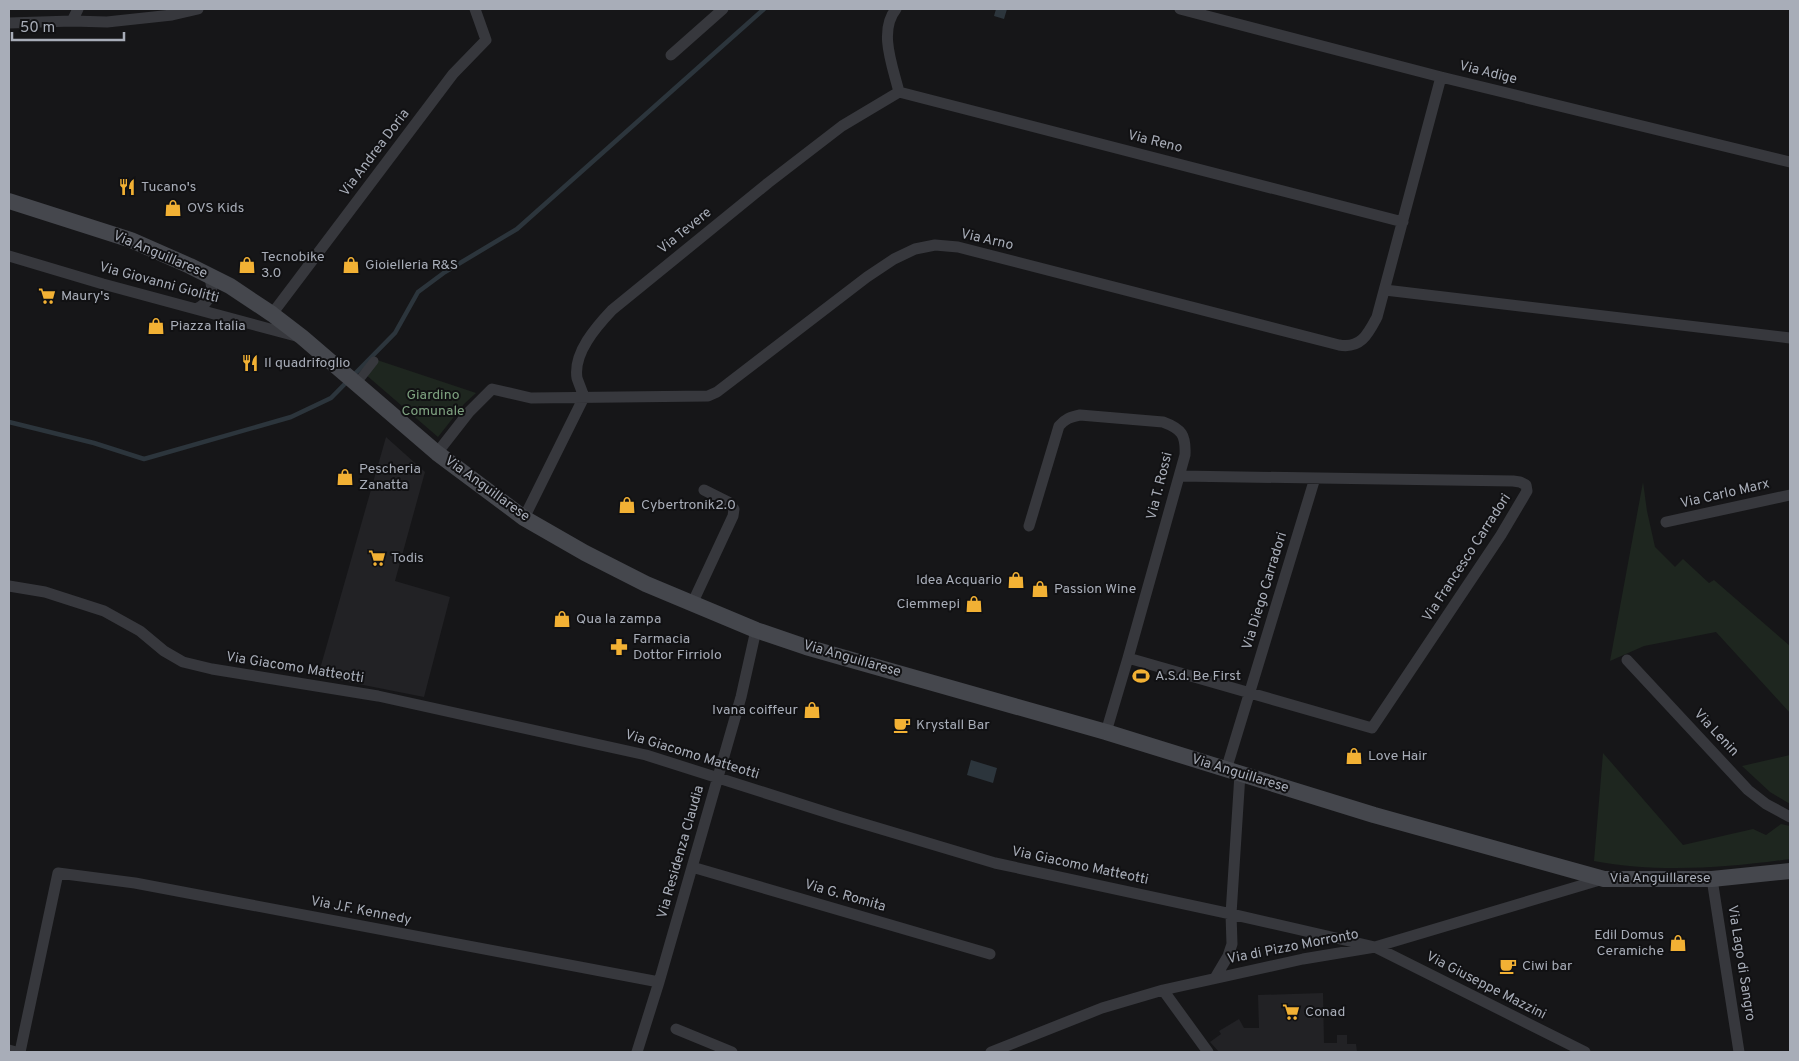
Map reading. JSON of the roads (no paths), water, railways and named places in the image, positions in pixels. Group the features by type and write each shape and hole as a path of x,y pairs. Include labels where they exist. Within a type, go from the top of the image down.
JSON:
{"main road":[{"name":"Via Anguillarese","path":"9,201 131,240 230,286 302,337 437,454 524,518 585,553 646,584 756,630 1106,732 1465,841 1604,878 1712,879 1790,871"}],"street":[{"path":"72,21 78,9"},
{"path":"9,23 107,22 172,15 198,9"},
{"name":"Via Andrea Doria","path":"272,314 453,74 486,40 475,9"},
{"path":"671,55 723,9"},
{"path":"896,9 891,16 888,42 898,92"},
{"name":"Via Adige","path":"1180,9 1441,77 1790,162"},
{"name":"Via Arno","path":"437,454 469,412 492,389 531,398 708,396 717,392 859,283 894,259 915,249 935,245 958,247 1348,347 1355,345 1366,336 1377,317 1441,77"},
{"name":"Via Reno","path":"898,92 1403,222"},
{"name":"Via Tevere","path":"584,396 577,377 579,358 599,324 612,310 768,183 842,126 898,92"},
{"name":"Via Giovanni Giolitti","path":"9,256 103,284 302,337"},
{"path":"196,309 204,305 212,296 212,282 208,275"},
{"path":"1385,290 1790,338"},
{"path":"356,384 374,361"},
{"path":"524,518 584,396"},
{"name":"Via T. Rossi","path":"1029,526 1059,426 1064,420 1080,415 1164,422 1174,426 1183,435 1186,444 1180,476 1106,732"},
{"name":"Via Francesco Carradori","path":"1180,476 1513,481 1526,485 1527,491 1501,535 1372,728 1250,692"},
{"name":"Via Diego Carradori","path":"1215,978 1228,956 1232,944 1233,772 1250,692 1315,478"},
{"path":"692,604 733,516 734,509 728,502 704,490"},
{"name":"Via Carlo Marx","path":"1666,522 1790,494"},
{"name":"Via Giacomo Matteotti","path":"9,586 45,592 104,611 140,631 183,662 212,670 371,695 646,755 995,862 1375,947"},
{"name":"Via Residenza Claudia","path":"637,1052 741,697 756,630"},
{"path":"1128,658 1250,692"},
{"name":"Via Lenin","path":"1627,660 1748,790 1766,804 1790,817"},
{"name":"Via G. Romita","path":"692,867 990,954"},
{"name":"Via J.F. Kennedy","path":"20,1052 58,872 135,883 659,982"},
{"name":"Via di Pizzo Morronto","path":"990,1052 1004,1049 1102,1008 1163,990 1302,959 1375,947 1604,878"},
{"name":"Via Lago di Sangro","path":"1712,879 1739,1052"},
{"name":"Via Giuseppe Mazzini","path":"1375,947 1585,1052"},
{"path":"1163,990 1208,1052"},
{"path":"676,1029 732,1052"},
{"path":"9,1049 20,1052"}],"waterway":[{"path":"9,422 94,443 144,459 291,417 331,398 395,333 418,292 445,272 517,229 764,9"}],"place":[{"name":"Tucano's","path":"127,187"},
{"name":"OVS Kids","path":"173,208"},
{"name":"Tecnobike 3.0","path":"247,265"},
{"name":"Gioielleria R&S","path":"351,265"},
{"name":"Maury's","path":"47,296"},
{"name":"Piazza Italia","path":"156,326"},
{"name":"Il quadrifoglio","path":"250,363"},
{"name":"Pescheria Zanatta","path":"345,477"},
{"name":"Cybertronik2.0","path":"627,505"},
{"name":"Todis","path":"377,558"},
{"name":"Idea Acquario","path":"1016,580"},
{"name":"Passion Wine","path":"1040,589"},
{"name":"Ciemmepi","path":"974,604"},
{"name":"Qua la zampa","path":"562,619"},
{"name":"Farmacia Dottor Firriolo","path":"619,647"},
{"name":"A.S.d. Be First","path":"1141,676"},
{"name":"Ivana coiffeur","path":"812,710"},
{"name":"Krystall Bar","path":"902,725"},
{"name":"Love Hair","path":"1354,756"},
{"name":"Edil Domus Ceramiche","path":"1678,943"},
{"name":"Ciwi bar","path":"1508,966"},
{"name":"Conad","path":"1291,1012"}],"park label":[{"name":"Giardino Comunale","path":"433,404"}]}
